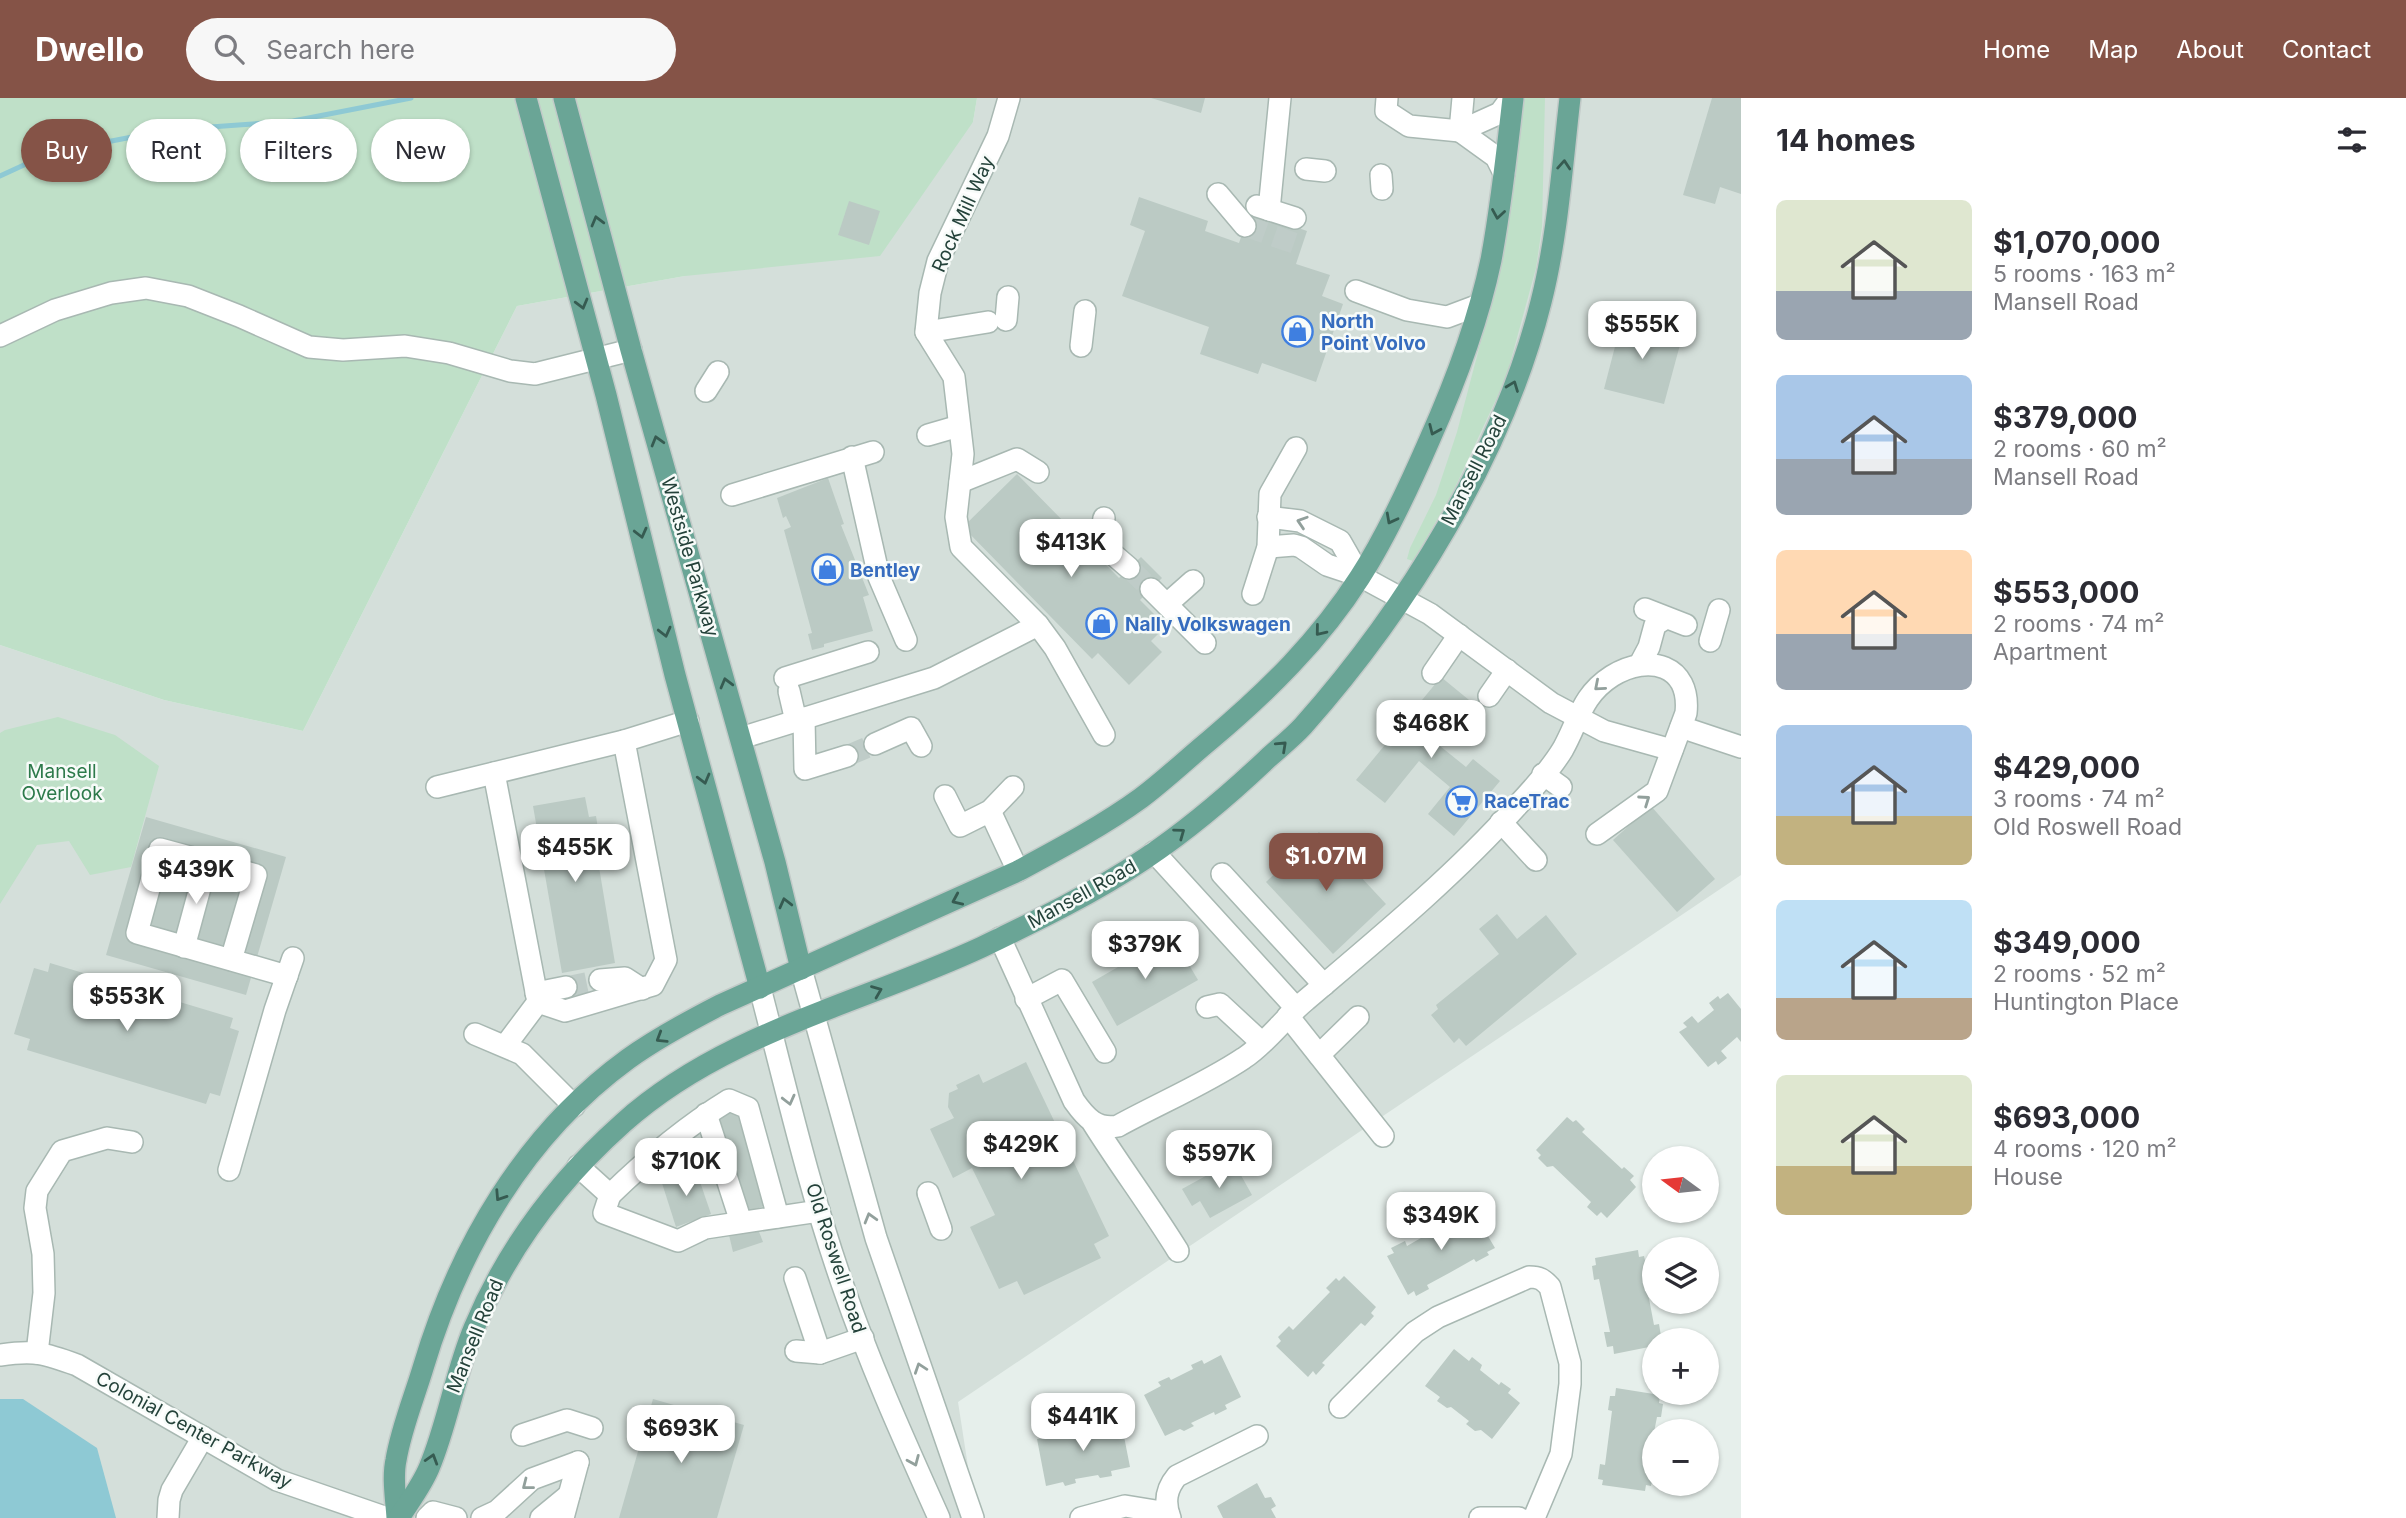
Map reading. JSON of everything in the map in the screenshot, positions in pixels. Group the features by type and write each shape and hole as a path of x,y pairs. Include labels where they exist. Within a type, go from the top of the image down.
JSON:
{"main road":[{"name":"Westside Parkway","path":"526,98 760,988"},
{"name":"Mansell Road","path":"398,1518 395,1461 429,1346 457,1277 484,1221 517,1171 550,1129 628,1059 668,1033 720,1005 1018,871 1055,852 1140,799 1240,715 1293,665 1329,621 1360,576 1407,489 1448,399 1490,262 1512,98"},
{"name":"Mansell Road","path":"398,1518 429,1470 474,1327 501,1271 537,1215 578,1166 625,1120 675,1083 726,1054 954,960 1090,893 1204,816 1301,728 1402,598 1437,542 1477,468 1504,410 1526,353 1542,299 1562,185 1570,98"},
{"name":"Westside Parkway","path":"566,104 631,350 741,738 801,969"}],"street":[{"name":"Rock Mill Way","path":"926,332 930,293 938,261 998,136 1009,98"},
{"path":"1280,98 1262,208 1295,218"},
{"path":"1387,98 1386,111 1409,126 1460,131 1500,113 1512,98"},
{"path":"1460,131 1463,98"},
{"path":"1460,131 1496,157 1504,173"},
{"path":"1218,194 1245,226"},
{"path":"0,336 55,310 111,293 146,288 188,296 309,347 343,350 405,346 449,352 510,371 535,374 631,350"},
{"path":"1356,291 1407,310 1447,317 1479,304"},
{"path":"1008,297 997,321 926,332 954,377 963,454 956,517 961,547 1038,625 1055,648 1104,735"},
{"path":"1081,346 1085,311"},
{"path":"706,391 719,372"},
{"path":"928,435 959,426"},
{"path":"1252,594 1268,547 1270,494 1296,448"},
{"path":"732,495 873,452"},
{"path":"852,457 879,577 906,640 911,624"},
{"path":"960,482 1017,459 1038,472"},
{"path":"1268,517 1300,521 1340,541 1360,576"},
{"path":"1104,518 1100,543 1129,568"},
{"path":"1268,547 1301,547 1326,565 1360,576 1402,598 1459,635 1551,703 1604,731 1672,750"},
{"path":"1167,604 1193,581"},
{"path":"1151,589 1205,643"},
{"path":"1645,609 1676,622"},
{"path":"1710,641 1719,610"},
{"path":"1640,664 1649,647 1655,625 1676,622"},
{"path":"1664,668 1663,650 1668,629 1676,622"},
{"path":"741,738 934,678 1038,625"},
{"path":"1433,673 1459,635"},
{"path":"847,756 805,769 800,719 787,685 868,652"},
{"path":"1093,1123 1100,1127 1118,1126 1246,1057 1292,1012 1389,932 1501,822 1561,751 1583,703 1591,692 1611,676 1640,664 1653,664 1664,668 1680,679 1685,690 1686,713 1657,791 1597,834"},
{"path":"1489,696 1507,670"},
{"path":"437,787 624,741 688,721"},
{"path":"1681,727 1741,747"},
{"path":"875,744 911,728 921,746"},
{"path":"537,997 565,1010 642,989 653,985 666,960 624,741"},
{"path":"494,773 537,997"},
{"path":"1543,774 1561,788"},
{"path":"946,796 960,826 990,811 1013,787"},
{"path":"990,811 1018,871"},
{"path":"1501,822 1536,860"},
{"path":"229,1170 290,967 231,960 136,933 160,849 256,875 231,960"},
{"path":"1154,852 1292,1012 1319,1055 1383,1136"},
{"path":"184,947 207,862"},
{"path":"1222,874 1324,985"},
{"path":"1000,938 1070,1094 1149,1203 1178,1251"},
{"name":"Westside Parkway","path":"801,969 813,1016"},
{"path":"600,980 625,978 642,989"},
{"path":"1026,999 1062,980 1105,1052"},
{"path":"505,1046 537,997 566,987"},
{"name":"Old Roswell Road","path":"760,988 819,1211 843,1286 939,1518"},
{"path":"1206,1007 1220,1004 1261,1042"},
{"path":"813,1016 876,1238 973,1518"},
{"path":"1319,1055 1358,1017"},
{"path":"475,1034 522,1054 574,1106"},
{"path":"778,1217 748,1108 729,1100 652,1155 610,1195 604,1213 678,1241 705,1228 819,1211"},
{"path":"706,1114 741,1222"},
{"path":"37,1353 44,1293 43,1254 34,1208 37,1191 62,1152 107,1138 132,1142"},
{"path":"578,1166 610,1195"},
{"path":"928,1193 941,1229"},
{"path":"1340,1407 1415,1332 1438,1317 1530,1277 1545,1280 1570,1363 1570,1384 1560,1454 1534,1518"},
{"path":"795,1278 820,1353"},
{"path":"796,1351 820,1353 863,1338"},
{"name":"Colonial Center Parkway","path":"0,1355 45,1353 76,1365 277,1480 387,1518"},
{"path":"522,1435 567,1420 592,1428"},
{"path":"1081,1518 1125,1506 1169,1516 1166,1495 1177,1476 1257,1436"},
{"path":"168,1518 172,1490 203,1437"},
{"path":"482,1518 497,1511 532,1479 578,1462 563,1518"},
{"path":"541,1518 570,1494"},
{"path":"427,1518 433,1512 456,1518"},
{"path":"1480,1518 1519,1518"}],"shaded area":[{"path":"977,98 1741,98 1741,875 958,1402 976,1518 0,1518 0,645 164,700 303,731 517,306 685,276 973,122"}],"green space":[{"path":"0,98 977,98 973,122 880,256 685,276 517,306 303,731 164,700 0,645"},
{"path":"1521,98 1545,98 1542,227 1536,268 1506,378 1452,494 1413,561 1407,559 1410,548 1436,495 1457,432 1508,226"},
{"name":"Mansell Overlook","path":"58,717 115,735 159,766 131,867 90,875 69,841 37,845 0,904 0,733"}],"water":[{"path":"0,1399 23,1399 97,1448 116,1518 0,1518"}],"building":[{"path":"1151,98 1205,98 1201,113"},
{"path":"1712,98 1741,98 1741,194 1720,187 1715,204 1683,195"},
{"path":"1139,197 1208,221 1205,231 1239,243 1250,211 1307,231 1296,264 1330,275 1322,296 1343,304 1316,382 1262,363 1258,374 1200,354 1209,327 1122,296 1145,231 1130,225"},
{"path":"849,201 880,211 869,245 838,235"},
{"path":"1625,308 1646,314 1641,330 1681,341 1664,404 1604,389"},
{"path":"1017,474 1119,578 1141,557 1162,578 1140,600 1166,626 1151,641 1162,652 1129,685 1098,653 1092,659 963,527"},
{"name":"Bentley","path":"828,478 844,524 841,525 869,595 863,597 873,631 824,644 824,647 812,650 808,634 812,633 784,530 791,527 786,516 783,518 777,498"},
{"path":"1441,677 1469,700 1435,742 1466,767 1473,759 1500,781 1454,836 1428,814 1450,787 1419,761 1385,803 1356,780"},
{"path":"585,797 589,817 596,816 601,848 596,849 615,963 562,973 533,806"},
{"path":"1651,806 1715,879 1677,912 1613,840"},
{"path":"146,817 286,857 246,995 106,955"},
{"path":"1319,832 1386,904 1333,954 1266,882"},
{"path":"1497,914 1517,939 1546,915 1577,954 1466,1046 1459,1038 1454,1043 1431,1015 1438,1009 1436,1005 1499,954 1479,929"},
{"path":"1172,936 1198,980 1117,1026 1092,982"},
{"path":"50,963 233,1018 230,1028 239,1031 220,1096 210,1093 206,1104 27,1050 30,1039 14,1034 34,968 48,972"},
{"path":"1728,993 1741,1009 1741,1042 1737,1037 1721,1051 1727,1058 1718,1065 1716,1061 1708,1067 1679,1032 1687,1027 1683,1023 1692,1016 1698,1023 1714,1010 1709,1003"},
{"path":"1026,1062 1109,1236 1094,1244 1101,1258 1024,1295 1017,1281 999,1289 970,1227 995,1215 972,1168 953,1178 930,1129 954,1118 948,1107 949,1093 958,1089 956,1085 979,1074 983,1083"},
{"path":"734,1105 767,1205 748,1212 715,1111"},
{"path":"1567,1117 1573,1122 1576,1120 1585,1129 1582,1132 1622,1169 1624,1167 1634,1176 1630,1180 1636,1187 1607,1218 1601,1212 1597,1216 1587,1207 1591,1202 1553,1166 1547,1167 1538,1158 1541,1155 1536,1150"},
{"path":"1233,1161 1252,1195 1210,1218 1200,1201 1192,1206 1182,1189"},
{"path":"688,1172 698,1176 711,1214 676,1227 661,1180"},
{"path":"1463,1208 1465,1212 1472,1209 1495,1248 1487,1252 1489,1255 1476,1262 1474,1259 1427,1285 1429,1289 1416,1296 1414,1291 1408,1295 1387,1256 1394,1253 1391,1248 1405,1241 1407,1246 1454,1219 1451,1215"},
{"path":"756,1224 763,1242 733,1252 729,1235"},
{"path":"1638,1250 1639,1257 1642,1256 1642,1314 1652,1314 1654,1325 1659,1324 1660,1328 1642,1328 1642,1348 1614,1354 1613,1346 1607,1347 1604,1332 1610,1332 1599,1279 1594,1280 1592,1266 1596,1265 1595,1258"},
{"path":"1344,1276 1376,1307 1371,1313 1374,1316 1365,1326 1361,1323 1322,1363 1325,1365 1316,1375 1313,1371 1308,1377 1276,1346 1281,1341 1278,1337 1289,1326 1293,1330 1330,1292 1326,1288 1336,1278 1339,1281"},
{"path":"1454,1349 1469,1361 1472,1357 1482,1365 1480,1370 1499,1385 1501,1382 1511,1389 1508,1393 1520,1403 1492,1439 1481,1430 1475,1431 1466,1424 1469,1421 1451,1407 1447,1408 1437,1401 1440,1397 1425,1386"},
{"path":"1221,1355 1241,1397 1225,1405 1227,1409 1191,1423 1194,1426 1165,1436 1144,1395 1161,1386 1158,1382 1169,1377 1171,1380 1193,1369 1191,1365 1202,1360 1204,1364"},
{"path":"1616,1388 1642,1392 1642,1405 1663,1405 1661,1417 1642,1419 1642,1491 1602,1485 1603,1480 1598,1479 1600,1464 1605,1465 1612,1411 1608,1410 1610,1396 1615,1396"},
{"path":"653,1399 744,1425 717,1518 619,1518"},
{"path":"1101,1420 1102,1425 1121,1421 1130,1467 1111,1471 1112,1476 1100,1478 1098,1475 1075,1479 1076,1483 1065,1486 1063,1482 1046,1486 1037,1439 1054,1436 1053,1430 1065,1428 1067,1433 1091,1428 1089,1423"},
{"path":"1257,1483 1265,1498 1271,1497 1276,1506 1271,1509 1276,1518 1223,1518 1217,1506"}],"waterway":[{"path":"0,176 50,153 168,130 293,121 411,98"}],"tunnel":[{"path":"1245,226 1302,246"},
{"path":"1129,568 1151,589"},
{"path":"847,756 875,744"},
{"path":"566,987 600,980"}],"place":[{"name":"North Point Volvo","path":"1298,332"},
{"name":"Bentley","path":"827,570"},
{"name":"Nally Volkswagen","path":"1102,624"},
{"name":"RaceTrac","path":"1461,801"}]}
